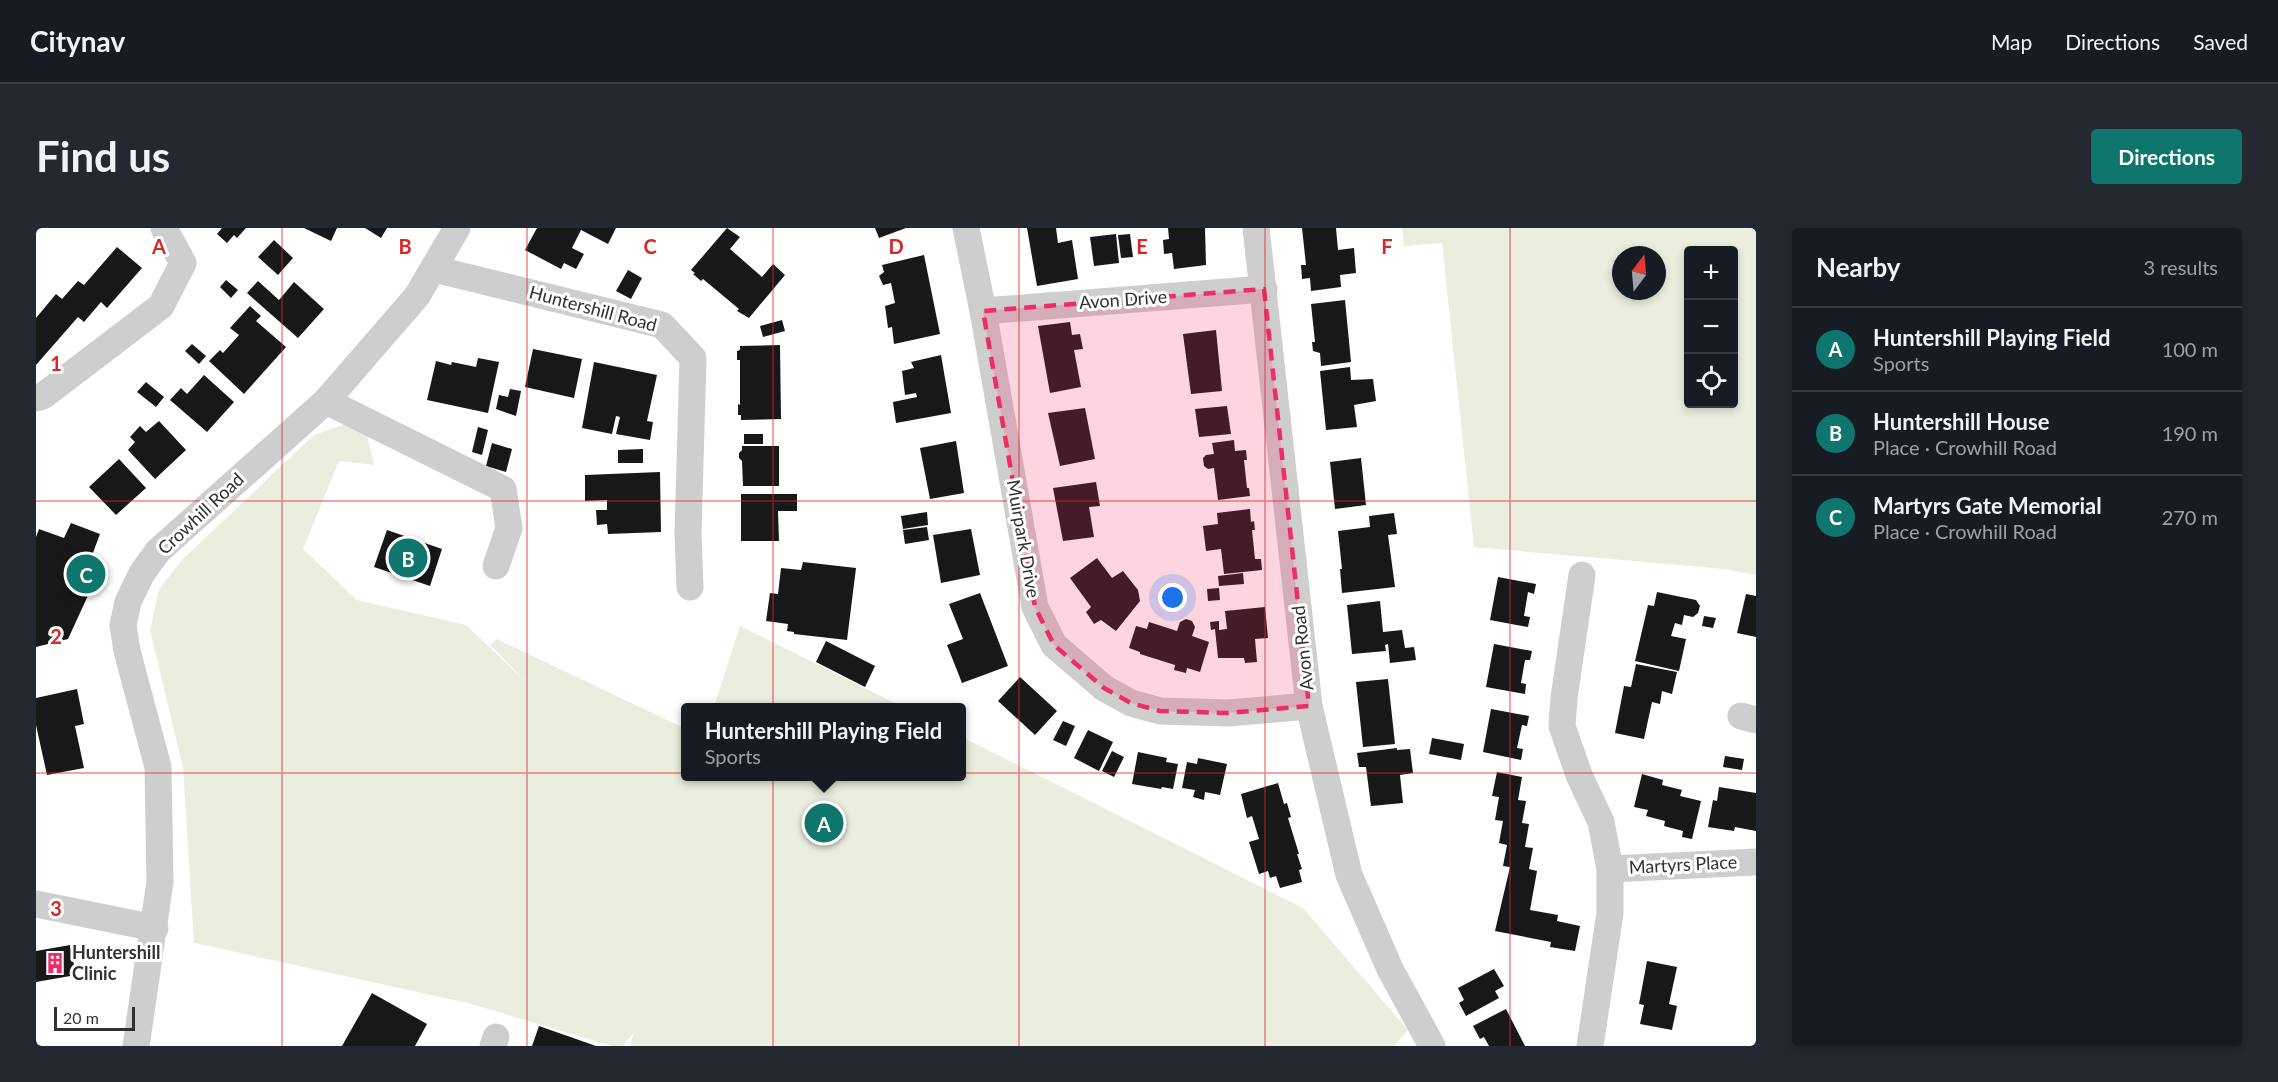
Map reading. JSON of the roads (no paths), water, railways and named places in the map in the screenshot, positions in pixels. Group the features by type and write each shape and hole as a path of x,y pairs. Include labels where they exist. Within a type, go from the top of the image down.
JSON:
{"street":[{"path":"36,398 43,396 161,306 183,262 164,228"},
{"name":"Crowhill Road","path":"136,1046 160,882 158,767 127,651 123,625 128,602 142,573 158,551 326,401 417,296 457,228"},
{"name":"Muirpark Drive","path":"966,228 1035,607 1054,645 1104,688 1131,702 1160,711 1228,713 1309,706"},
{"name":"Avon Road","path":"1256,228 1309,706 1350,875 1390,969 1432,1046"},
{"name":"Huntershill Road","path":"434,269 663,325 693,358 687,533 690,587"},
{"name":"Avon Drive","path":"982,311 1264,289"},
{"path":"326,401 503,489 509,528 496,566"},
{"path":"1582,575 1562,726 1578,775 1601,822 1610,869 1610,913 1590,1046"},
{"name":"Martyrs Place","path":"1610,869 1756,862"},
{"path":"36,904 155,928"}],"place":[{"name":"Huntershill House","path":"408,558"},
{"name":"Martyrs Gate Memorial","path":"86,574"},
{"name":"Huntershill Playing Field","path":"824,823"},
{"name":"Huntershill Clinic","path":"55,963"}]}
